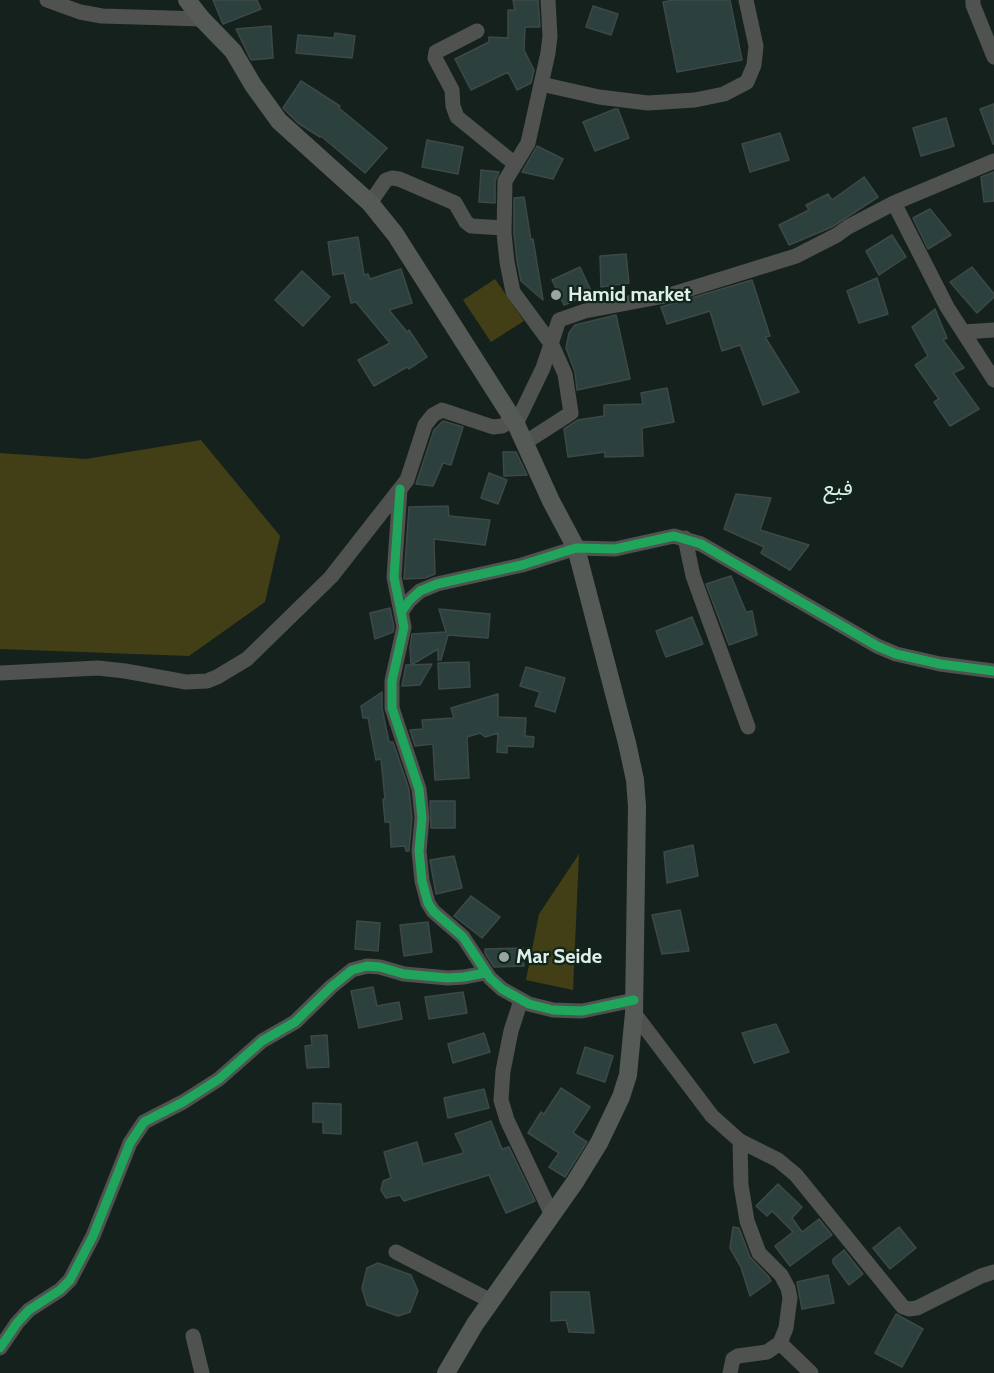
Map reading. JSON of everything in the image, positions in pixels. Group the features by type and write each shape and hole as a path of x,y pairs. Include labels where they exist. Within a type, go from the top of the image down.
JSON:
{"main road":[{"path":"187,0 233,51 253,85 279,121 370,203 395,234 515,422 576,548 635,780 637,806 634,1006 628,1075 621,1097 599,1143 552,1215 490,1301 446,1373"}],"street":[{"path":"47,0 80,12 102,16 202,19"},
{"path":"526,442 571,413 566,374 552,345 513,292 504,228 505,181 528,143 541,84 550,36 548,0"},
{"path":"541,84 600,97 648,103 695,100 724,94 747,82 754,65 756,46 746,0"},
{"path":"973,0 994,57"},
{"path":"477,31 436,52 435,58 452,90 453,106 457,117 515,164"},
{"path":"0,673 98,668 125,670 186,682 207,681 217,677 247,659 332,578 407,480 425,425 437,412 442,410 453,412 479,424 493,427 515,422 552,345 559,320 585,311 670,295 796,256 837,236 848,227 894,203 994,161"},
{"path":"370,203 386,180 399,179 455,203 466,222 471,226 504,228"},
{"path":"894,203 947,307 994,380"},
{"path":"963,332 994,330"},
{"path":"400,489 394,577 404,632 392,681 392,708 419,789 422,818 419,851 422,881 428,903 433,911 463,937 485,973 502,989 521,1000 553,1010 582,1011 634,1006 706,1108 740,1141 778,1160 806,1185 872,1271 903,1307 917,1308 981,1276 994,1272"},
{"path":"402,611 409,601 427,587 530,563 576,548 615,549 674,536 685,538 714,551 877,646 896,654 940,664 994,670"},
{"path":"685,538 693,576 748,727"},
{"path":"0,1348 29,1310 60,1290 70,1280 93,1236 130,1143 144,1122 183,1102 219,1078 262,1041 294,1022 352,970 374,966 413,975 448,978 485,973"},
{"path":"521,1000 511,1031 503,1071 501,1100 507,1120 552,1215"},
{"path":"730,1373 733,1359 738,1356 767,1352 780,1343 789,1313 788,1288 775,1267 759,1253 747,1221 741,1185 740,1141"},
{"path":"396,1252 490,1301"},
{"path":"193,1336 202,1373"},
{"path":"780,1343 811,1373"}],"shaded area":[{"path":"495,279 524,321 491,342 463,300"},
{"path":"201,440 280,536 265,602 189,656 0,649 0,453 86,459"},
{"path":"579,854 573,990 526,980 539,914"}],"building":[{"path":"213,0 257,0 261,9 223,24"},
{"path":"513,0 538,0 540,27 525,27 524,50 534,70 531,83 517,90 508,72 471,90 455,59 489,42 489,37 508,38 508,10 515,10"},
{"path":"730,0 742,60 677,72 663,2"},
{"path":"593,6 618,14 611,35 586,27"},
{"path":"271,26 273,58 251,60 236,29"},
{"path":"335,33 355,36 352,58 296,53 298,35 334,38"},
{"path":"301,81 340,106 339,108 387,148 365,173 321,136 298,123 283,108"},
{"path":"994,104 994,144 993,144 980,109"},
{"path":"618,109 629,138 595,151 583,122"},
{"path":"946,118 954,146 921,156 913,128"},
{"path":"780,133 789,160 750,172 742,144"},
{"path":"427,140 463,147 458,174 422,167"},
{"path":"537,146 563,159 553,179 522,172"},
{"path":"481,170 499,172 495,181 495,203 479,202"},
{"path":"994,172 994,201 984,202 981,177"},
{"path":"864,177 878,197 832,227 789,245 779,225 809,210 806,205 828,194 832,200"},
{"path":"524,197 543,300 521,281 517,261 514,198"},
{"path":"930,209 951,235 928,249 913,218"},
{"path":"892,235 906,257 879,275 866,251"},
{"path":"358,237 364,275 368,274 370,279 401,269 412,303 389,310 407,332 409,330 427,357 409,369 407,367 374,386 358,360 390,343 356,302 351,303 344,273 333,275 328,242"},
{"path":"626,254 629,283 601,287 600,256"},
{"path":"580,267 592,293 564,305 552,280"},
{"path":"972,267 994,294 994,297 977,313 950,282"},
{"path":"302,271 330,297 303,326 275,300"},
{"path":"877,278 888,314 859,323 847,291"},
{"path":"752,280 770,336 765,337 799,392 763,405 740,345 722,351 710,311 667,324 661,307"},
{"path":"935,309 947,338 943,340 964,368 953,373 979,409 950,426 934,402 939,399 915,365 928,356 912,327"},
{"path":"616,315 630,379 577,390 575,372 566,348 569,333 575,325"},
{"path":"667,388 674,422 642,428 643,456 605,457 605,452 568,457 564,429 578,420 604,416 604,405 643,404 641,393"},
{"path":"443,421 463,427 451,465 443,463 433,486 416,484 434,430"},
{"path":"503,452 516,452 527,475 504,476"},
{"path":"489,473 507,480 498,504 481,498"},
{"path":"736,494 771,498 760,530 809,545 790,570 761,553 764,547 724,529"},
{"path":"448,506 449,516 490,520 485,545 434,539 435,574 425,578 404,579 409,507"},
{"path":"731,576 746,612 752,611 757,635 729,645 706,584"},
{"path":"390,608 393,632 375,639 370,613"},
{"path":"439,609 490,614 488,638 448,635 441,660 438,660 438,649 411,665 412,634 446,632"},
{"path":"692,617 703,644 666,657 656,631"},
{"path":"469,662 470,687 439,689 438,663"},
{"path":"432,664 420,685 402,686 406,665"},
{"path":"526,667 565,678 555,712 535,706 540,692 520,686"},
{"path":"382,692 382,708 389,742 393,742 409,789 412,818 409,851 406,851 405,846 391,847 390,822 385,822 381,759 376,760 368,718 363,718 361,706"},
{"path":"498,694 498,717 526,718 525,736 534,737 533,747 507,746 507,753 497,752 498,733 485,737 480,733 467,737 469,778 435,780 433,744 415,746 410,730 423,729 422,720 454,718 451,708"},
{"path":"430,801 455,801 455,828 431,828"},
{"path":"693,845 698,876 667,883 664,852"},
{"path":"454,856 462,888 436,894 430,860"},
{"path":"471,896 500,917 482,938 454,916"},
{"path":"680,910 689,951 662,954 652,915"},
{"path":"357,921 380,923 378,951 355,949"},
{"path":"428,922 432,952 404,956 400,925"},
{"name":"Mar Seide","path":"523,948 524,966 494,967 485,953 485,949"},
{"path":"373,987 377,1006 399,1002 402,1019 359,1028 351,991"},
{"path":"463,992 467,1013 429,1019 425,997"},
{"path":"776,1024 789,1052 754,1063 742,1033"},
{"path":"484,1033 490,1052 453,1063 448,1044"},
{"path":"327,1035 329,1067 307,1068 305,1046 312,1045 311,1036"},
{"path":"585,1047 613,1056 605,1082 577,1073"},
{"path":"561,1088 590,1107 573,1133 587,1142 565,1177 549,1167 559,1153 528,1133 541,1112 544,1114"},
{"path":"484,1089 489,1108 448,1118 444,1098"},
{"path":"313,1103 341,1104 341,1134 323,1133 323,1122 313,1122"},
{"path":"491,1121 502,1149 509,1147 535,1201 506,1213 489,1175 404,1201 400,1195 386,1198 381,1190 383,1181 391,1178 384,1152 417,1142 423,1164 464,1153 455,1134"},
{"path":"778,1184 802,1207 792,1218 802,1232 819,1219 832,1235 790,1266 775,1246 793,1232 772,1211 767,1216 756,1206"},
{"path":"733,1227 739,1228 750,1257 771,1281 750,1296 741,1267 730,1248"},
{"path":"899,1227 916,1248 890,1269 873,1248"},
{"path":"844,1250 863,1274 849,1285 833,1263 833,1259"},
{"path":"378,1263 411,1275 418,1291 410,1312 398,1316 367,1305 362,1288 367,1268"},
{"path":"828,1275 834,1303 802,1309 797,1282"},
{"path":"551,1292 589,1292 594,1333 569,1332 566,1320 551,1321"},
{"path":"896,1314 923,1329 902,1367 875,1353"}],"cycle path":[{"path":"400,489 394,577 404,627 392,681 392,708 419,789 422,818 419,851 422,881 428,903 433,911 463,937 490,978 502,989 529,1004 553,1010 582,1011 634,1000"},
{"path":"402,611 420,591 437,584 522,565 576,548 615,549 674,536 701,544 877,646 896,654 940,664 994,671"},
{"path":"0,1348 29,1310 60,1290 70,1280 93,1236 130,1143 144,1122 183,1102 219,1079 262,1041 295,1022 352,970 367,966 380,967 404,974 448,978 485,973"}],"place":[{"name":"Hamid market","path":"556,295"},
{"name":"Mar Seide","path":"504,957"}],"district":[{"name":"فيع","path":"838,489"}]}
